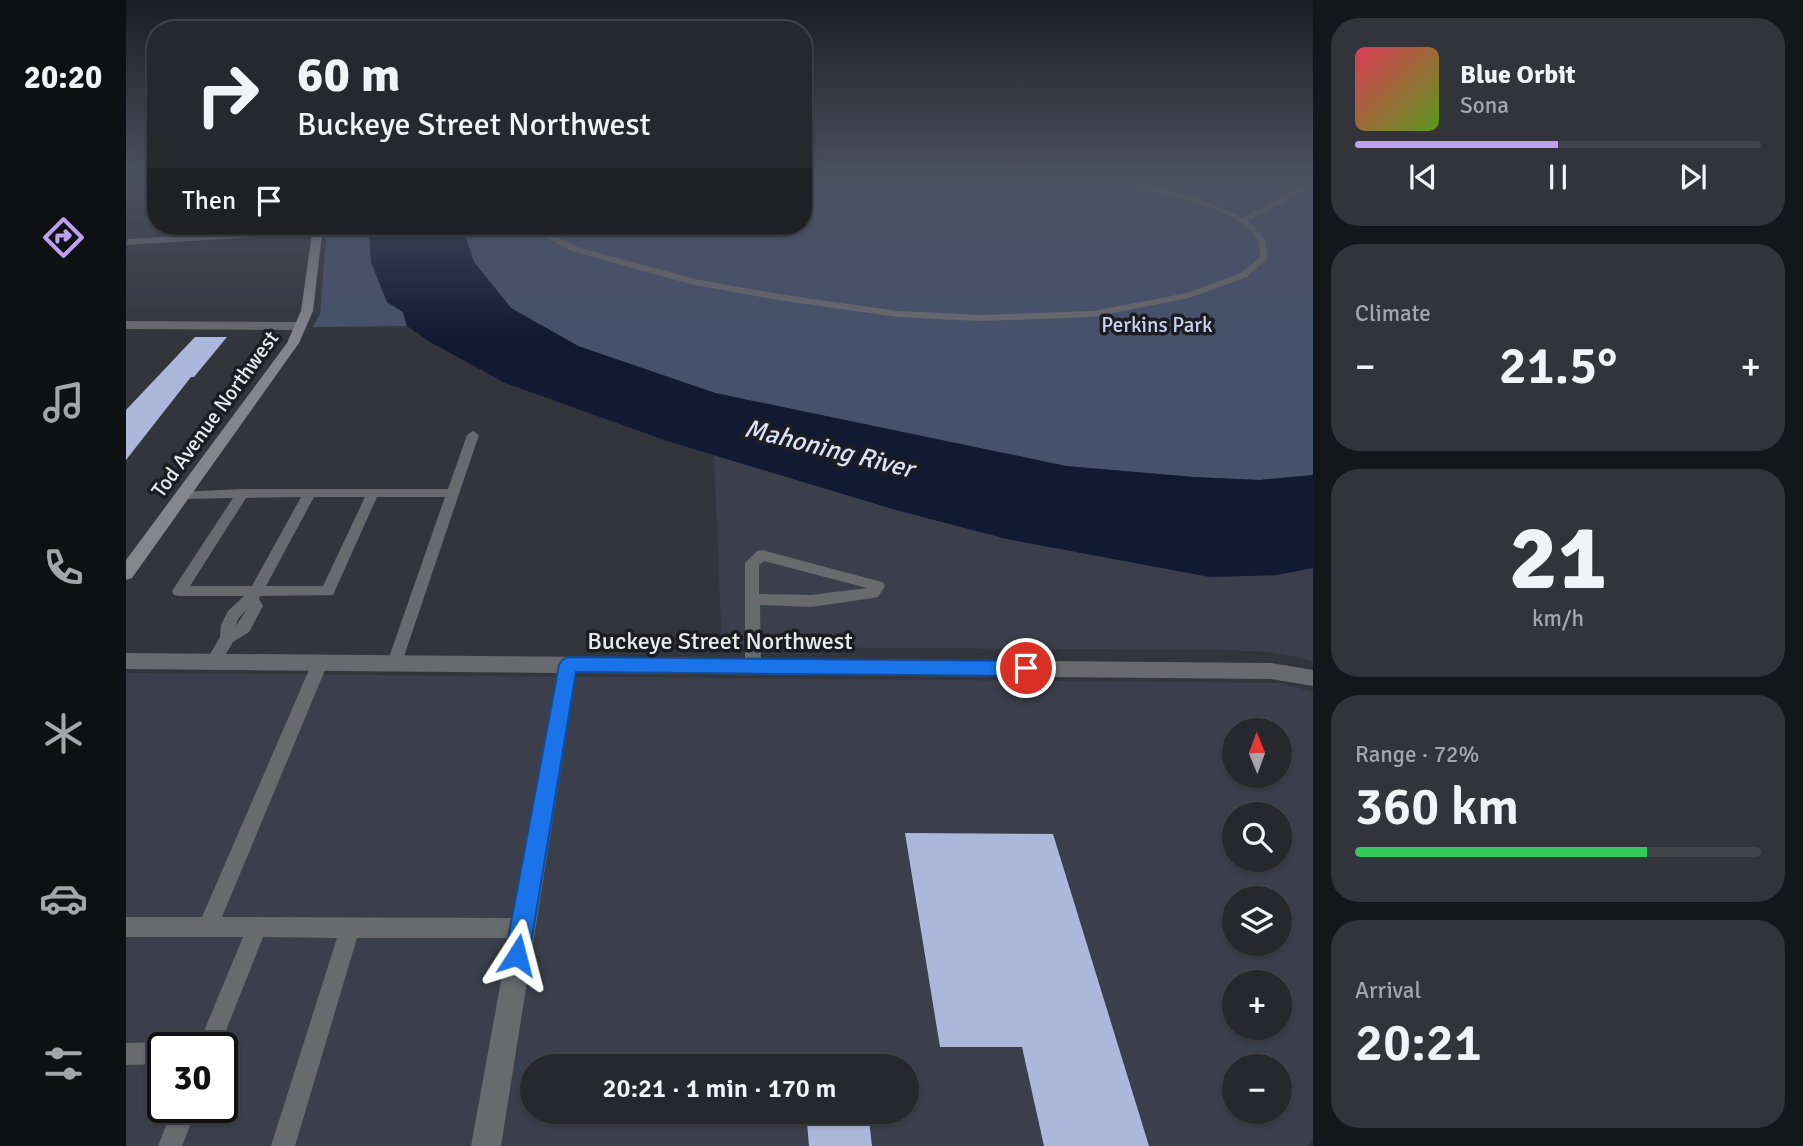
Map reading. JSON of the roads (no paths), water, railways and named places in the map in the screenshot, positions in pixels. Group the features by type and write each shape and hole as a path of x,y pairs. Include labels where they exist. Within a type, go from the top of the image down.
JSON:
{"main road":[{"name":"Tod Avenue Northwest","path":"126,573 293,343 307,311 316,235"}],"street":[{"path":"128,242 230,235"},
{"path":"126,326 301,326"},
{"name":"Buckeye Street Northwest","path":"126,661 1271,670 1313,678"},
{"path":"486,1146 521,928 568,665"}],"lane":[{"path":"546,235 574,249 694,282 898,314 980,318 1093,314 1189,295 1244,275 1264,258 1261,238 1252,229"},
{"path":"395,663 473,435"},
{"path":"214,661 228,638 244,628 256,606 253,595 310,493"},
{"path":"243,494 179,591 253,595 328,591 373,493"},
{"path":"183,495 453,493"},
{"path":"753,599 811,601 873,593 878,586 762,555 752,564 753,666"},
{"path":"207,928 320,663"},
{"path":"126,927 521,928"},
{"path":"214,1032 257,927"},
{"path":"283,1146 350,928"},
{"path":"126,1054 147,1053"},
{"path":"170,1146 179,1123"}],"water":[{"name":"Mahoning River","path":"370,235 465,235 474,262 511,308 578,346 715,393 1066,466 1260,480 1313,475 1313,568 1277,575 1210,577 1007,539 896,510 667,441 505,383 430,342 407,326 403,312 387,302 371,262"}],"park label":[{"name":"Perkins Park","path":"1157,325"}]}
